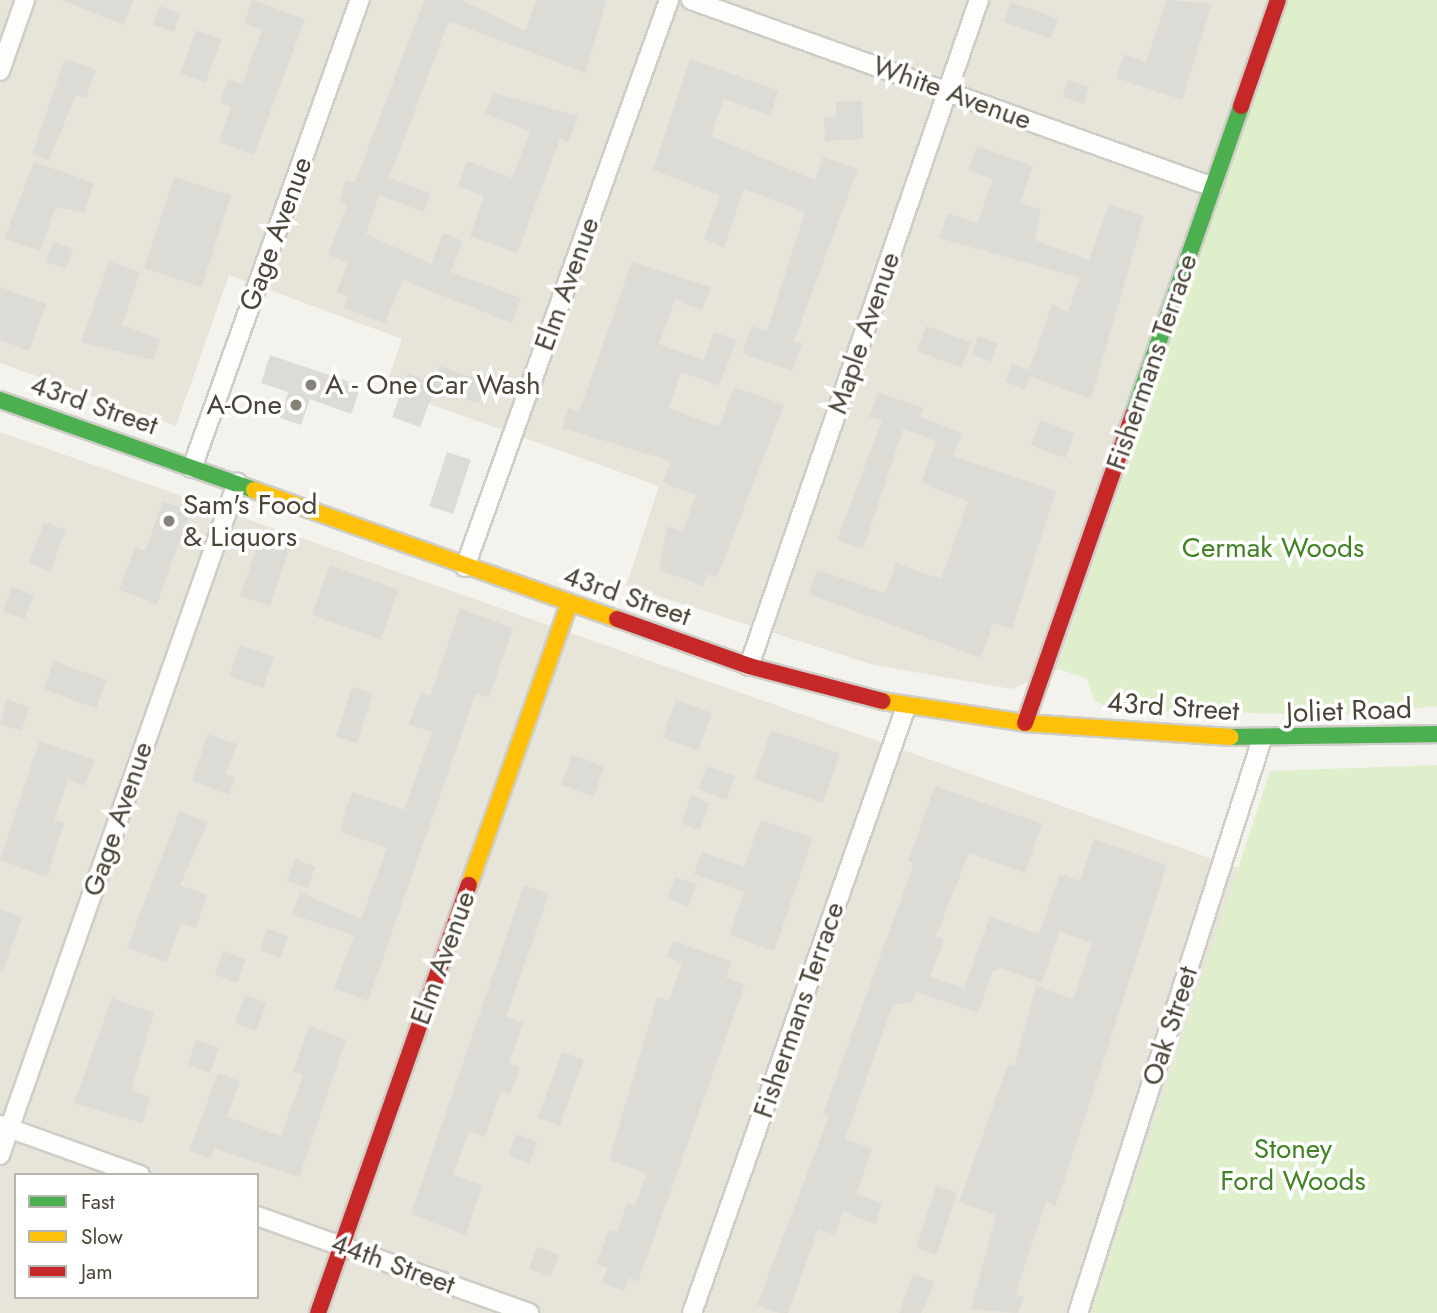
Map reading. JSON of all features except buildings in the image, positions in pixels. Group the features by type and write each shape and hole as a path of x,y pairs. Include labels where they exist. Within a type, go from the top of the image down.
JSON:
{"street":[{"path":"0,71 25,0"},
{"name":"Gage Avenue","path":"192,468 360,0"},
{"name":"Elm Avenue","path":"465,567 669,0"},
{"name":"White Avenue","path":"691,0 1213,187"},
{"name":"Maple Avenue","path":"749,666 979,0"},
{"name":"Fishermans Terrace","path":"1025,723 1278,0"},
{"name":"43rd Street","path":"0,400 749,666 906,706 1025,723 1262,739"},
{"name":"Gage Avenue","path":"0,1155 5,1127 237,484"},
{"name":"Elm Avenue","path":"318,1313 569,604"},
{"name":"Fishermans Terrace","path":"692,1313 906,706"},
{"name":"Joliet Road","path":"1262,739 1437,733"},
{"name":"Oak Street","path":"1078,1313 1262,739"},
{"path":"5,1127 134,1173"},
{"name":"44th Street","path":"259,1217 529,1313"}],"shaded area":[{"path":"0,0 1288,0 1057,669 1012,689 874,665 626,586 659,486 385,388 402,339 229,275 176,426 0,363"},
{"path":"0,432 1238,868 1092,1313 0,1313"}],"green space":[{"name":"Cermak Woods","path":"1288,0 1437,0 1437,706 1339,715 1112,710 1095,701 1086,678 1057,669"},
{"name":"Stoney Ford Woods","path":"1437,765 1437,1313 1092,1313 1270,771"}],"traffic: fast":[{"path":"1133,415 1241,106"},
{"path":"0,400 254,490"},
{"path":"1231,737 1437,734"}],"traffic: slow":[{"path":"254,490 617,619"},
{"path":"469,885 569,604"},
{"path":"882,701 1025,723 1231,737"}],"traffic: jam":[{"path":"1241,106 1278,0"},
{"path":"1025,723 1133,415"},
{"path":"617,619 749,666 882,701"},
{"path":"318,1313 469,885"}],"place":[{"name":"A - One Car Wash","path":"311,385"},
{"name":"A-One","path":"296,405"},
{"name":"Sam's Food & Liquors","path":"169,521"}]}
